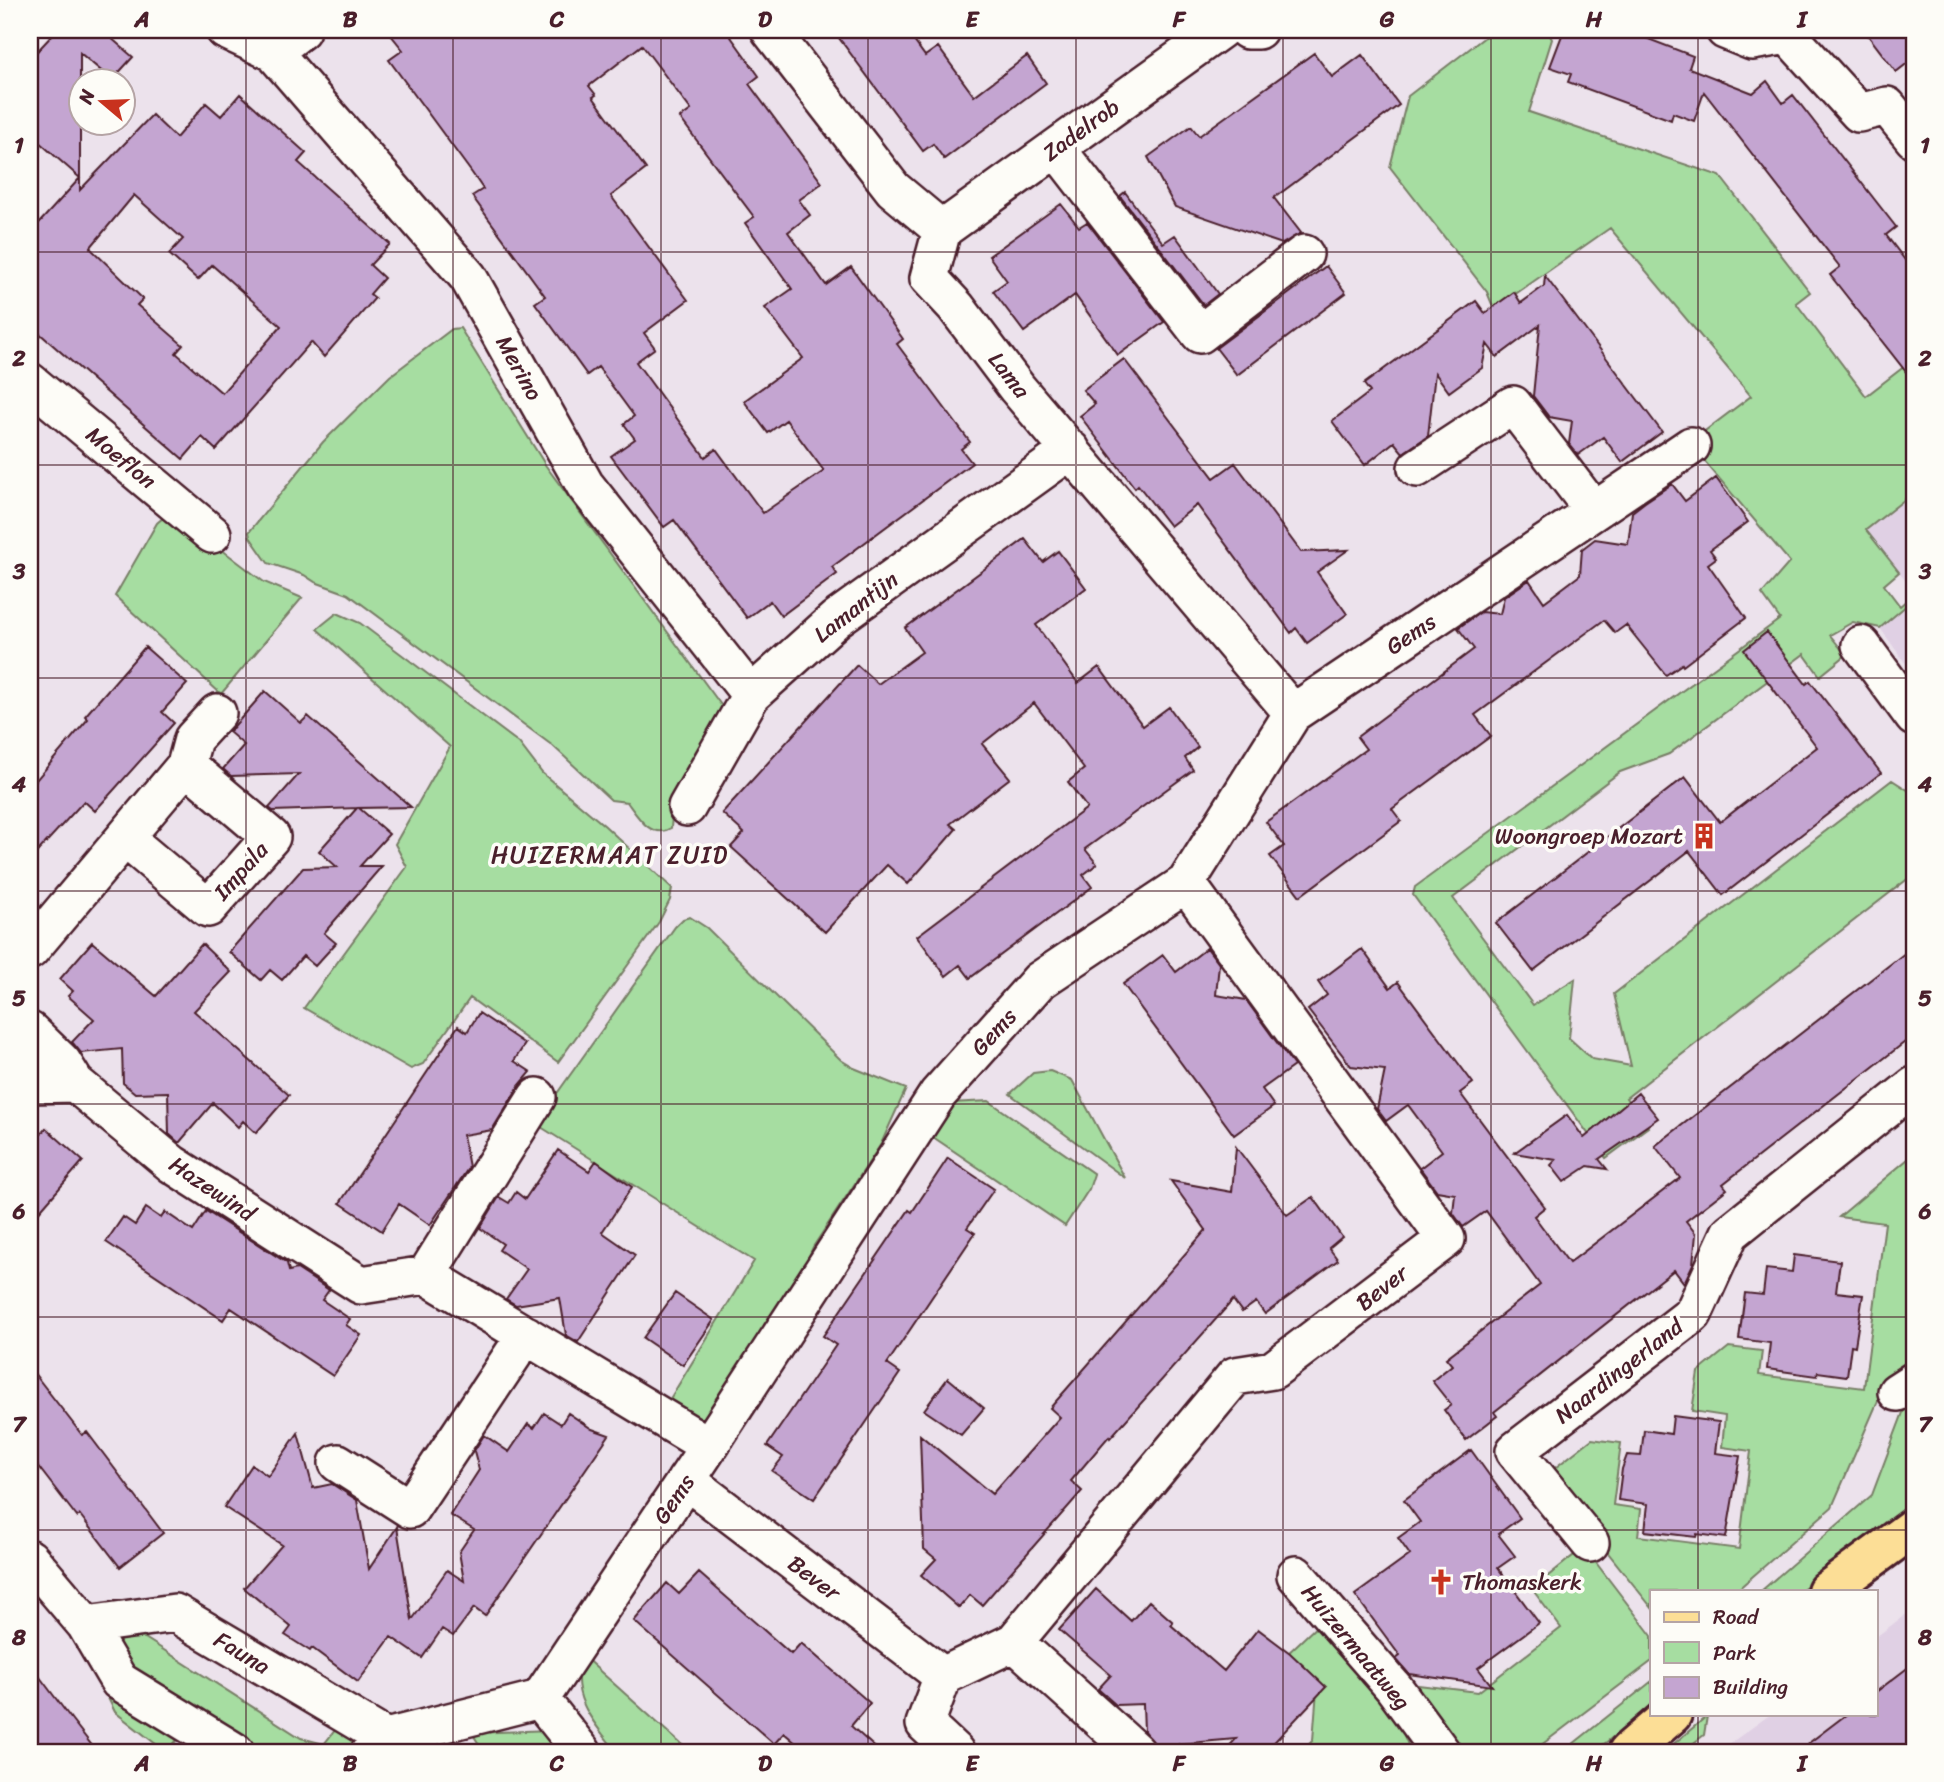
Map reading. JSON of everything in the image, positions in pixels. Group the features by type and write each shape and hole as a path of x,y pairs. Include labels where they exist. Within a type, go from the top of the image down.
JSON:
{"main road":[{"path":"1828,1590 1914,1527"},
{"path":"1628,1752 1670,1716"}],"street":[{"path":"225,30 287,41"},
{"path":"770,30 893,189 942,230"},
{"name":"Zadelrob","path":"942,230 1220,30"},
{"path":"1247,30 1258,30"},
{"path":"1725,30 1752,41 1788,35 1859,113 1887,106 1914,139"},
{"name":"Merino","path":"287,41 468,277 585,485 751,695"},
{"path":"1056,148 1200,334 1304,254"},
{"name":"Lama","path":"942,230 929,278 956,307 1017,387 1293,713"},
{"name":"Moeflon","path":"33,388 212,534"},
{"path":"1417,468 1513,405 1594,511"},
{"name":"Gems","path":"540,1699 709,1446 938,1094 1039,981 1186,883 1293,713 1690,446"},
{"name":"Lamantijn","path":"687,807 751,695 836,620 1071,450"},
{"path":"1861,645 1914,717"},
{"path":"30,950 186,765 193,739 217,713"},
{"name":"Impala","path":"126,839 208,908 271,837 186,765"},
{"name":"Bever","path":"686,1480 943,1676 1014,1642 1235,1376 1273,1370 1446,1238 1186,883"},
{"name":"Hazewind","path":"30,1031 62,1062 75,1083 172,1164 361,1285 426,1275"},
{"path":"30,1084 75,1083"},
{"name":"Naardingerland","path":"1590,1543 1515,1451 1693,1314 1730,1233 1914,1086"},
{"path":"537,1097 426,1275 709,1446"},
{"path":"338,1463 410,1509 526,1335"},
{"path":"30,1559 86,1625 119,1681 235,1752"},
{"name":"Huizermaatweg","path":"1296,1575 1394,1688 1441,1752"},
{"name":"Fauna","path":"86,1625 175,1613 378,1745 540,1699"},
{"path":"1014,1642 1136,1752"},
{"path":"943,1676 925,1724 955,1752"},
{"path":"540,1699 582,1752"}],"shaded area":[{"path":"1914,492 1914,590 1865,530"},
{"path":"1914,599 1914,675 1880,628"},
{"path":"1914,1608 1914,1752 1718,1752 1768,1716 1878,1716 1878,1635"}],"green space":[{"path":"1494,30 1547,30 1552,39 1529,112 1720,176 1810,292 1796,303 1866,396 1914,359 1914,492 1866,530 1899,572 1884,585 1900,606 1914,594 1914,599 1880,628 1853,622 1830,635 1846,655 1820,676 1804,654 1669,754 1620,772 1453,898 1533,1005 1575,979 1569,1038 1592,1059 1631,1066 1614,994 1892,780 1914,794 1914,874 1626,1098 1648,1127 1606,1158 1413,895 1415,887 1780,619 1762,594 1790,562 1689,443 1751,396 1610,228 1494,309 1487,292 1390,167 1408,96"},
{"path":"460,328 546,466 729,716 674,794 671,828 664,831 651,829 640,820 627,802 611,800 553,746 348,594 268,563 250,537 249,532 323,442 390,376 452,329"},
{"path":"171,511 264,582 302,598 221,694 115,596 157,523"},
{"path":"337,613 360,623 519,743 542,773 672,888 670,900 659,922 558,1062 470,998 423,1064 411,1069 304,1008 407,867 395,844 450,747 317,629"},
{"path":"690,917 707,928 841,1060 906,1089 881,1144 813,1247 804,1268 713,1411 700,1421 665,1407 754,1261 533,1122 546,1099 558,1092 675,927 683,919"},
{"path":"1050,1071 1072,1080 1125,1178 1010,1094 1033,1073"},
{"path":"989,1101 1094,1174 1089,1189 1065,1226 930,1135 950,1103"},
{"path":"1914,1154 1914,1364 1887,1380 1832,1507 1737,1590 1650,1590 1650,1605 1546,1475 1592,1439 1621,1443 1613,1505 1641,1509 1638,1536 1739,1549 1751,1451 1722,1447 1725,1416 1692,1411 1698,1372 1729,1347 1762,1351 1759,1375 1864,1388 1885,1223 1839,1217"},
{"path":"1914,1397 1914,1501 1801,1590 1762,1590 1872,1495 1907,1402"},
{"path":"1584,1547 1650,1633 1650,1663 1532,1752 1453,1752 1401,1683 1478,1692 1561,1628 1532,1589"},
{"path":"1319,1624 1388,1697 1411,1752 1302,1752 1313,1740 1317,1690 1286,1655"},
{"path":"132,1626 142,1636 301,1738 324,1744 336,1729 358,1740 344,1752 263,1752 128,1673 116,1646"},
{"path":"583,1656 690,1752 617,1752 592,1720 580,1696 578,1683"},
{"path":"1650,1683 1650,1708 1594,1752 1563,1752"},
{"path":"106,1694 179,1738 166,1752 115,1712"},
{"path":"1707,1716 1704,1735 1682,1752 1664,1752"},
{"path":"550,1730 568,1752 484,1752 472,1733"}],"building":[{"path":"54,30 102,30 133,57 125,66 95,66 80,53 80,66 66,66 66,136 80,136 80,178 30,134 30,59 56,31"},
{"path":"387,30 726,30 759,76 749,84 822,183 799,200 810,215 788,232 826,285 851,267 903,339 897,344 970,442 961,449 972,463 832,567 837,574 781,616 770,601 747,618 674,520 664,527 611,456 635,439 624,424 634,416 598,367 587,375 535,303 545,296 472,196 483,189 389,60 403,50","holes":["642,45 691,110 680,118 754,217 745,223 792,289 765,308 803,358 744,401 768,433 786,420 824,471 763,513 716,449 705,457 636,362 655,348 644,333 688,300 611,196 646,169 593,97 596,95 589,86"]},
{"path":"833,30 906,30 925,56 938,47 974,96 1027,56 1046,83 944,159 933,144 923,151"},
{"path":"1564,30 1625,30 1693,56 1689,68 1753,93 1767,81 1783,103 1793,95 1896,227 1886,235 1914,272 1914,382 1830,275 1840,267 1704,92 1694,121 1673,113 1671,120 1568,82 1571,74 1550,67"},
{"path":"1864,30 1914,30 1914,58 1896,72"},
{"path":"1314,53 1332,77 1362,55 1399,105 1274,198 1301,233 1282,244 1175,207 1148,157 1191,126 1199,136"},
{"path":"240,94 306,153 298,162 390,244 370,265 384,278 370,294 375,298 324,357 311,342 216,450 202,437 183,459 30,325 30,233 80,178 80,190 132,136 136,136 136,132 152,115 176,138 206,103 221,116","holes":["134,195 183,239 169,254 198,280 212,265 281,326 222,393 176,353 183,345 137,305 143,299 90,248"]},
{"path":"1125,192 1163,243 1175,235 1218,294 1204,305 1120,196"},
{"path":"1061,204 1079,227 1087,222 1164,322 1118,355 1075,295 1024,332 993,291 1007,281 989,256"},
{"path":"1326,266 1346,293 1237,375 1216,348"},
{"path":"1545,276 1662,432 1622,462 1603,437 1578,455 1569,444 1572,421 1549,417 1533,396 1540,325 1497,357 1487,344 1482,368 1449,392 1435,373 1428,436 1403,453 1394,442 1365,465 1332,421 1370,392 1364,384 1476,301 1485,313 1514,292 1521,303 1544,286"},
{"path":"1124,359 1214,478 1235,463 1301,552 1348,550 1317,572 1347,614 1307,643 1296,628 1291,633 1197,505 1170,526 1138,485 1135,488 1080,416 1095,404 1083,390"},
{"path":"1716,478 1748,522 1710,550 1716,558 1708,564 1746,618 1683,666 1682,664 1666,675 1626,625 1615,633 1604,620 1475,715 1491,736 1392,809 1401,821 1300,896 1270,856 1284,846 1266,822 1366,749 1357,737 1474,649 1458,628 1481,612 1500,614 1504,597 1529,580 1544,602 1580,575 1582,549 1595,539 1628,544 1632,512 1645,502 1672,484 1685,501"},
{"path":"1025,539 1043,562 1058,551 1086,588 1036,625 1078,683 1099,667 1143,726 1169,707 1198,747 1185,758 1193,770 1085,849 1097,864 1083,875 1092,887 970,978 960,965 946,976 917,936 1087,808 1068,782 1084,769 1034,703 982,744 1010,778 950,824 956,829 908,884 887,865 825,932 731,847 744,833 722,813 857,665 878,684 922,652 905,628"},
{"name":"Woongroep Mozart","path":"1767,632 1806,684 1810,681 1881,773 1723,895 1689,851 1533,971 1496,923 1685,777 1720,822 1817,747 1744,650"},
{"path":"145,647 187,684 162,712 174,723 95,811 84,801 30,860 30,787 88,719 85,716"},
{"path":"265,691 301,723 308,716 411,807 359,808 389,834 360,866 382,866 324,933 336,943 315,966 303,956 282,980 270,970 261,980 229,952 303,868 337,867 319,851 357,808 273,811 269,808 299,774 231,776 223,769 244,745 229,732"},
{"path":"92,942 156,996 202,944 231,972 194,1011 289,1095 256,1133 243,1121 238,1127 213,1103 179,1143 169,1134 168,1092 135,1093 123,1083 122,1049 81,1053 72,1042 94,1019 68,996 73,991 60,979"},
{"path":"1914,946 1914,1035 1723,1184 1727,1189 1686,1221 1696,1234 1693,1264 1684,1283 1674,1270 1494,1412 1497,1416 1466,1440 1444,1410 1451,1405 1432,1381 1452,1365 1446,1358 1540,1285 1486,1211 1463,1227 1453,1213 1455,1194 1437,1191 1420,1168 1442,1151 1408,1105 1386,1121 1377,1109 1385,1070 1351,1066 1308,1010 1327,995 1318,982 1362,949 1390,988 1398,982 1473,1083 1460,1093 1545,1207 1534,1216 1569,1263 1680,1178 1655,1146"},
{"path":"1207,948 1219,964 1216,995 1246,1000 1294,1066 1262,1089 1274,1106 1234,1135 1123,984 1163,955 1176,972"},
{"path":"479,1013 525,1044 514,1061 531,1072 519,1086 492,1130 463,1135 469,1167 430,1225 399,1204 382,1231 340,1203 458,1026 467,1032"},
{"path":"1638,1093 1658,1118 1599,1159 1607,1169 1588,1166 1564,1182 1551,1165 1556,1160 1514,1153 1567,1115 1584,1138"},
{"path":"46,1128 83,1161 30,1222 30,1146"},
{"path":"1236,1147 1287,1215 1313,1197 1342,1237 1329,1248 1338,1260 1265,1314 1256,1302 1242,1312 1233,1300 1071,1481 1082,1491 982,1605 970,1595 959,1608 921,1575 936,1559 924,1549 920,1435 992,1494 1060,1417 1050,1408 1206,1230 1171,1181 1232,1192"},
{"path":"558,1150 589,1171 596,1161 632,1187 602,1232 635,1255 578,1342 566,1335 560,1298 516,1305 506,1299 527,1269 499,1250 503,1244 480,1228 499,1197 509,1203 516,1192 525,1199"},
{"path":"948,1158 994,1189 967,1228 975,1233 887,1364 900,1373 814,1499 772,1471 783,1457 767,1446 836,1345 823,1336"},
{"path":"146,1208 161,1218 165,1212 193,1231 206,1211 287,1263 289,1271 297,1269 329,1290 322,1300 350,1319 346,1325 361,1335 333,1376 231,1308 223,1320 106,1242 123,1217 135,1225"},
{"path":"1794,1255 1840,1261 1836,1292 1863,1295 1847,1376 1818,1372 1817,1376 1767,1369 1770,1343 1739,1339 1745,1293 1763,1295 1766,1269 1792,1272"},
{"path":"675,1293 714,1320 683,1365 643,1338"},
{"path":"30,1368 82,1435 87,1432 163,1533 120,1567 30,1456"},
{"path":"948,1378 984,1408 961,1435 924,1410"},
{"path":"544,1413 561,1424 568,1413 592,1429 609,1435 485,1616 474,1608 453,1636 442,1629 422,1658 391,1637 358,1682 312,1648 310,1651 285,1635 291,1627 244,1588 282,1545 224,1507 252,1465 268,1476 298,1433 313,1488 332,1484 357,1500 369,1569 397,1527 412,1620 447,1570 464,1581 459,1552 474,1530 450,1515 479,1470 474,1451 484,1435 509,1452 528,1424 534,1428"},
{"path":"1673,1416 1719,1422 1715,1453 1740,1456 1726,1538 1645,1531 1648,1504 1618,1500 1622,1469 1627,1455 1641,1456 1644,1430 1671,1434"},
{"name":"Thomaskerk","path":"1471,1450 1520,1518 1498,1534 1515,1556 1498,1568 1539,1623 1478,1668 1492,1686 1409,1674 1396,1659 1400,1656 1355,1595 1410,1555 1398,1538 1420,1522 1404,1500"},
{"path":"699,1573 791,1654 801,1643 870,1703 851,1726 880,1752 806,1752 784,1733 774,1744 634,1621 667,1583 679,1594"},
{"path":"1096,1589 1131,1621 1149,1601 1173,1622 1171,1625 1224,1671 1258,1629 1290,1653 1326,1687 1265,1752 1224,1752 1236,1739 1156,1746 1144,1731 1143,1704 1116,1705 1098,1689 1111,1675 1059,1630"},
{"path":"1914,1663 1914,1752 1797,1752 1844,1716 1878,1716 1878,1690"},
{"path":"30,1664 72,1720 97,1752 30,1752"}],"place":[{"name":"Woongroep Mozart","path":"1704,836"},
{"name":"Thomaskerk","path":"1441,1582"}],"district":[{"name":"HUIZERMAAT ZUID","path":"610,855"}]}
